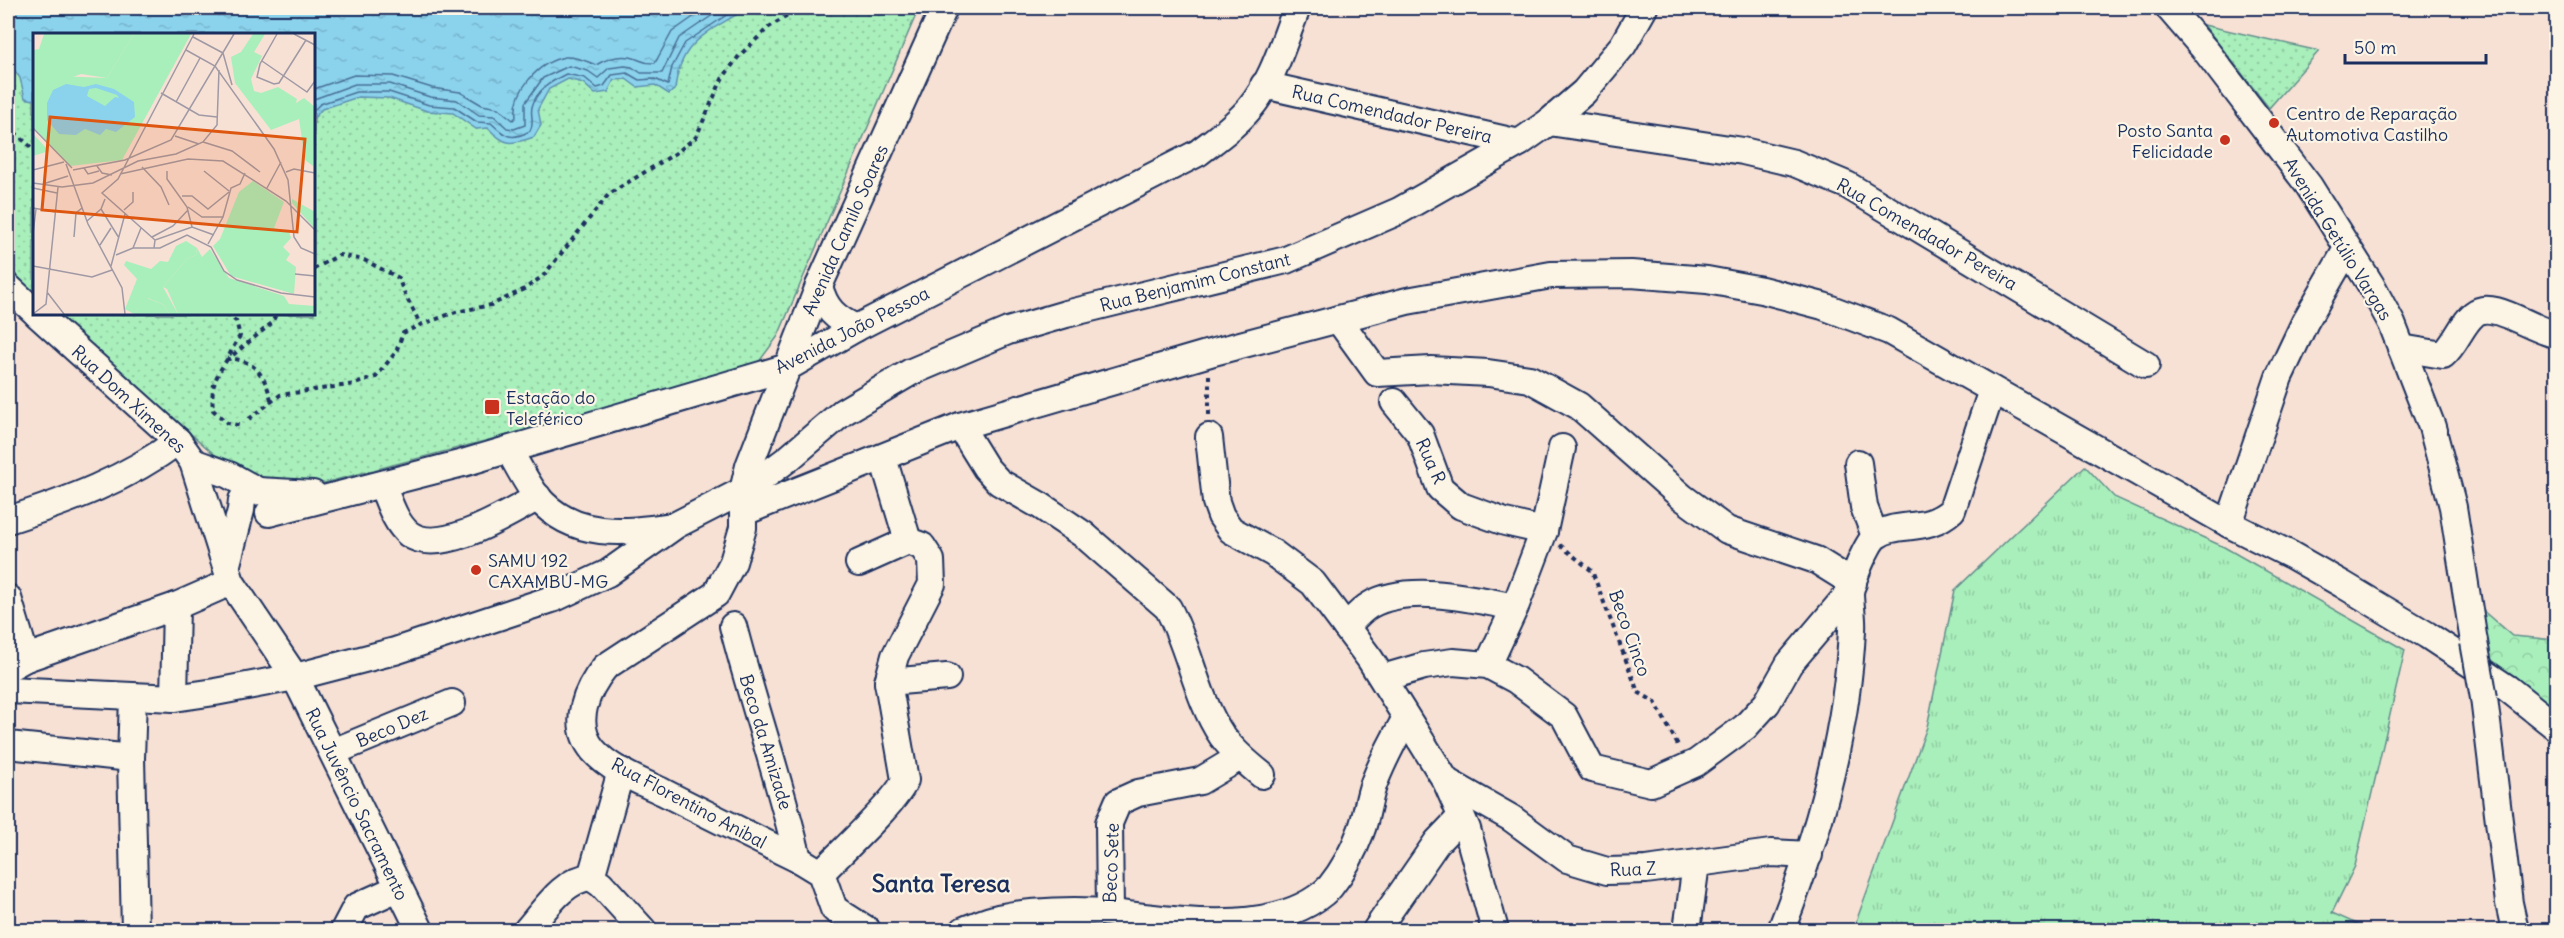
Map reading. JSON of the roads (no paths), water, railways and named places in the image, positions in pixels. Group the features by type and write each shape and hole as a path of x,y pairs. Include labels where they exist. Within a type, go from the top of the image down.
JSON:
{"street":[{"name":"Avenida Camilo Soares","path":"743,501 749,466 819,286 944,8"},
{"name":"Avenida João Pessoa","path":"255,505 343,496 509,450 788,367 856,328 1197,153 1230,129 1251,106 1264,85 1297,8"},
{"name":"Rua Benjamim Constant","path":"743,501 843,412 880,388 921,367 1008,331 1066,314 1286,260 1399,211 1519,143 1549,122 1584,92 1623,45 1644,8"},
{"name":"Avenida Getúlio Vargas","path":"2169,8 2205,51 2308,186 2371,285 2402,348 2432,427 2450,496 2484,698 2509,903 2515,930"},
{"name":"Rua Comendador Pereira","path":"1264,85 1519,143"},
{"name":"Rua Comendador Pereira","path":"1549,122 1743,151 1794,163 1836,180 1912,223 2146,365"},
{"path":"2229,524 2279,377 2305,322 2347,249"},
{"path":"509,450 538,497 560,519 592,529 626,532 676,525 743,501 883,458 960,426 1209,353 1407,301 1551,275 1631,274 1707,280 1762,290 1823,306 1889,331 2229,524 2291,555 2427,635 2507,688 2556,727"},
{"path":"819,286 824,302 831,313 839,321 856,328"},
{"name":"Rua Dom Ximenes","path":"8,287 33,309"},
{"path":"2402,348 2443,355 2451,349 2473,315 2482,309 2494,309 2528,326 2556,334"},
{"name":"Rua Dom Ximenes","path":"39,315 178,441 193,462 229,573"},
{"path":"1338,319 1377,373 1431,370 1488,373 1530,379 1579,406 1675,491 1727,530 1816,560 1852,587"},
{"path":"1383,678 1424,666 1453,662 1488,665 1516,680 1564,716 1592,769 1651,783 1696,763 1745,727 1767,703 1789,664 1852,587 1865,553 1875,536 1891,530 1928,525 1942,519 1952,510 1992,390"},
{"name":"Rua R","path":"1394,402 1420,434 1440,488 1461,506 1505,522 1544,531"},
{"path":"960,426 986,468 999,482 1041,506 1084,535 1168,608 1177,624 1208,710 1222,736 1240,757 1262,775"},
{"path":"1209,437 1216,502 1221,516 1231,530 1273,553 1313,583 1383,678 1446,781 1464,823 1495,930"},
{"path":"8,520 112,481 160,455 178,441"},
{"path":"1488,665 1515,607 1544,531 1562,448"},
{"path":"883,458 908,541"},
{"name":"Rua Dom Ximenes","path":"193,462 228,475 255,505"},
{"path":"1858,463 1864,507 1875,536"},
{"path":"382,485 394,515 409,533 423,540 444,539 486,526 538,497"},
{"name":"Rua Florentino Anibal","path":"743,501 743,528 733,562 716,594 630,648 605,667 593,681 585,701 582,718 585,733 593,749 621,771 798,859 820,873"},
{"path":"8,598 17,663 176,606 229,573 255,505 206,504"},
{"path":"8,690 174,698 295,677 395,651 555,598 608,573 676,525"},
{"path":"859,563 908,541 922,546 932,560 932,584 895,656 888,682 905,775 903,785 820,873 833,920 867,930"},
{"name":"Rua Juvêncio Sacramento","path":"229,573 295,677 420,930"},
{"path":"1781,930 1809,855 1831,776 1851,659 1852,587"},
{"path":"1346,627 1370,605 1399,596 1448,594 1515,607"},
{"path":"174,698 176,606"},
{"name":"Beco da Amizade","path":"733,626 748,685 788,815 798,859"},
{"path":"888,682 947,677"},
{"path":"133,697 131,758 135,930"},
{"name":"Beco Dez","path":"333,752 452,703"},
{"path":"964,930 997,918 1039,912 1110,912 1152,920 1248,925 1280,921 1308,907 1330,887 1345,864 1361,832 1373,785 1387,751 1406,718"},
{"path":"8,745 131,758"},
{"name":"Beco Sete","path":"1110,912 1109,823 1118,802 1138,793 1200,781 1240,757"},
{"path":"591,877 621,771"},
{"name":"Rua Z","path":"1446,781 1497,811 1567,859 1607,871 1696,864 1771,853 1809,855"},
{"path":"1376,930 1437,842 1464,823 1497,811"},
{"path":"1687,930 1696,864"},
{"path":"527,930 569,884 579,878 591,877 601,884 643,930"},
{"path":"344,930 356,907 398,888"}],"water":[{"path":"8,8 778,8 767,13 744,10 707,32 689,49 678,73 675,89 669,94 655,85 637,87 626,79 614,80 608,92 595,94 583,83 568,79 549,89 538,109 541,125 534,137 520,142 504,141 488,128 476,129 453,113 427,111 389,98 358,97 322,109 315,117 315,33 33,33 33,100 25,98 20,78 8,61"}],"place":[{"name":"Centro de Reparação Automotiva Castilho","path":"2274,123"},
{"name":"Posto Santa Felicidade","path":"2225,140"},
{"name":"Estação do Teleférico","path":"492,407"},
{"name":"SAMU 192 CAXAMBU-MG","path":"476,570"}],"district":[{"name":"Santa Teresa","path":"941,883"}]}
